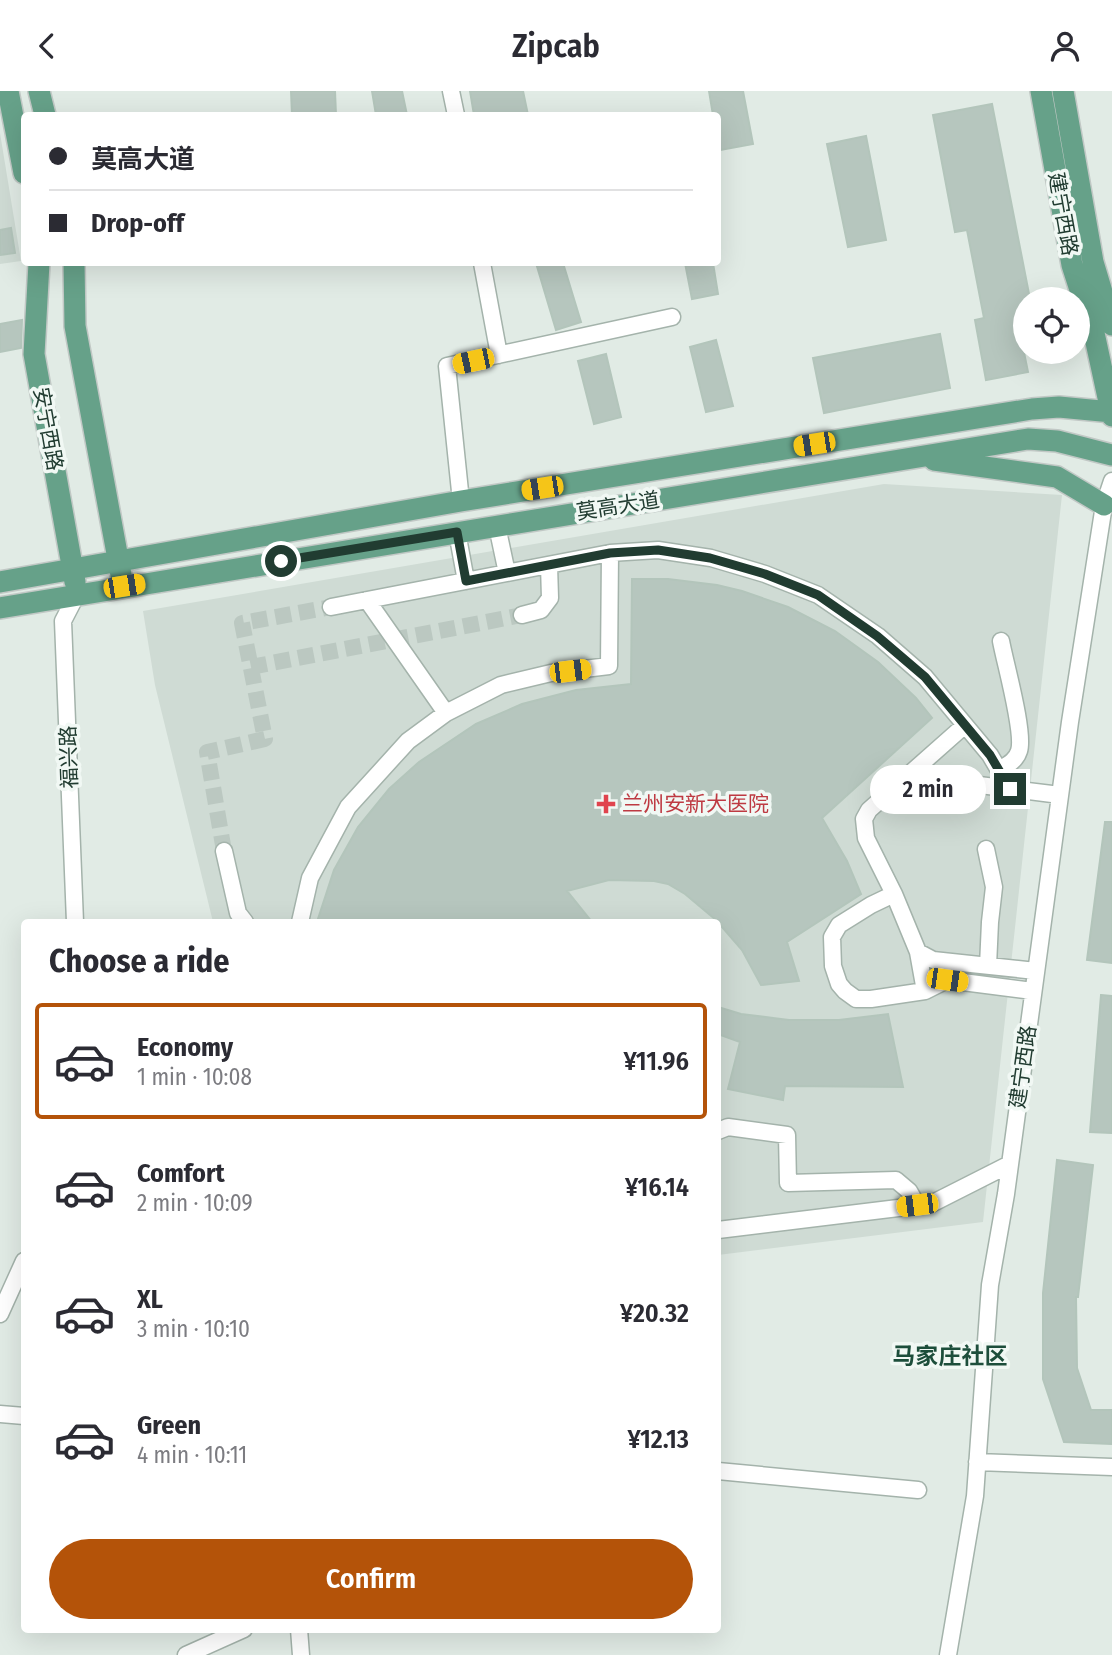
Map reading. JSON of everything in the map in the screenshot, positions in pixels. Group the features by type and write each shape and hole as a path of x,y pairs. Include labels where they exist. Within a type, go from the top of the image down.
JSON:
{"main road":[{"path":"8,91 21,158"},
{"path":"39,91 44,112"},
{"name":"建宁西路","path":"1041,91 1072,265 1094,333 1112,414"},
{"name":"建宁西路","path":"1063,91 1093,262 1112,325"},
{"name":"安宁西路","path":"39,266 34,354 77,594"},
{"path":"74,266 75,326 117,561 124,586"},
{"name":"莫高大道","path":"0,582 461,501 1032,409 1059,407 1112,414"},
{"name":"莫高大道","path":"0,608 1028,439 1057,441 1112,456"},
{"path":"918,457 1057,477 1104,505"}],"street":[{"path":"451,91 455,112"},
{"path":"483,266 499,355"},
{"path":"461,501 447,366 672,317"},
{"name":"建宁西路","path":"948,1655 975,1496 990,1285 1010,1164 1060,795 1104,505 1112,481"},
{"path":"497,526 507,573"},
{"path":"457,532 466,581"},
{"path":"331,607 610,553 658,550 710,558 765,574 818,595 877,636 925,677 965,725 1010,789"},
{"path":"301,919 310,878 348,807 408,741 446,713 501,685 551,673 609,666 610,553"},
{"path":"522,615 541,610 550,598 549,565"},
{"name":"福兴路","path":"75,919 63,621 77,594"},
{"path":"367,600 446,713"},
{"path":"999,770 1014,760 1019,750 1019,733 1001,641"},
{"path":"925,991 918,953 894,894 866,838 864,819 869,810 965,725"},
{"path":"915,771 947,781 1060,795"},
{"path":"986,849 995,887 988,966"},
{"path":"224,851 238,913 243,919"},
{"path":"894,894 839,925 832,937 833,966 839,984 856,999 925,991 947,980 1033,991"},
{"path":"918,953 933,960 1036,971"},
{"path":"721,1130 728,1127 787,1135 788,1183 896,1180 909,1191 917,1205"},
{"path":"721,1230 932,1204 1010,1164"},
{"path":"0,1314 21,1270"},
{"path":"0,1414 21,1416"},
{"path":"977,1462 1112,1467"},
{"path":"721,1471 918,1490"},
{"path":"186,1655 235,1633"},
{"path":"299,1633 301,1655"}],"shaded area":[{"path":"0,133 21,261 0,264"},
{"name":"兰州安新大医院","path":"884,484 1062,495 983,1222 721,1255 721,919 212,919 155,685 143,611"}],"building":[{"path":"291,91 335,91 336,112 292,112"},
{"path":"372,91 402,91 406,112 376,112"},
{"path":"470,91 523,91 527,112 474,112"},
{"path":"709,91 743,91 753,144 721,150 721,112 712,112"},
{"path":"992,104 1028,287 1013,287 1013,364 1026,364 1028,372 986,380 975,320 984,318 967,230 955,232 933,115"},
{"path":"866,136 886,240 848,247 827,144"},
{"path":"11,228 15,253 0,255 0,230"},
{"path":"537,266 564,266 581,322 556,330"},
{"path":"686,266 713,266 718,294 692,299"},
{"path":"22,320 21,348 0,352 0,324"},
{"path":"940,334 950,388 824,413 813,358"},
{"path":"716,340 733,406 706,412 690,347"},
{"path":"606,354 621,417 594,424 578,361"},
{"path":"632,579 668,579 742,591 788,607 835,631 878,662 916,698 932,718 822,818 847,861 861,894 787,942 799,981 761,985 742,950 721,926 721,919 715,919 685,894 668,884 654,881 609,880 567,891 590,919 318,919 334,870 358,827 389,789 419,762 476,724 522,704 576,690 631,684"},
{"path":"1105,822 1112,822 1112,963 1087,960"},
{"path":"1101,995 1112,996 1112,1133 1090,1132"},
{"path":"721,1008 741,1014 789,1020 839,1020 888,1014 903,1087 785,1086 783,1100 728,1089 740,1042 721,1035"},
{"path":"1057,1160 1093,1165 1076,1297 1077,1368 1091,1410 1112,1410 1112,1444 1064,1442 1043,1379 1043,1293"}],"tunnel":[{"path":"224,851 207,752 265,739 242,623 331,607"},
{"path":"251,667 522,615"}],"place":[{"name":"兰州安新大医院","path":"606,804"}],"district":[{"name":"马家庄社区","path":"950,1356"}],"route":[{"path":"281,561 457,532 466,581 610,553 658,550 710,558 765,574 818,595 877,636 925,677 990,755 1010,789"}]}
